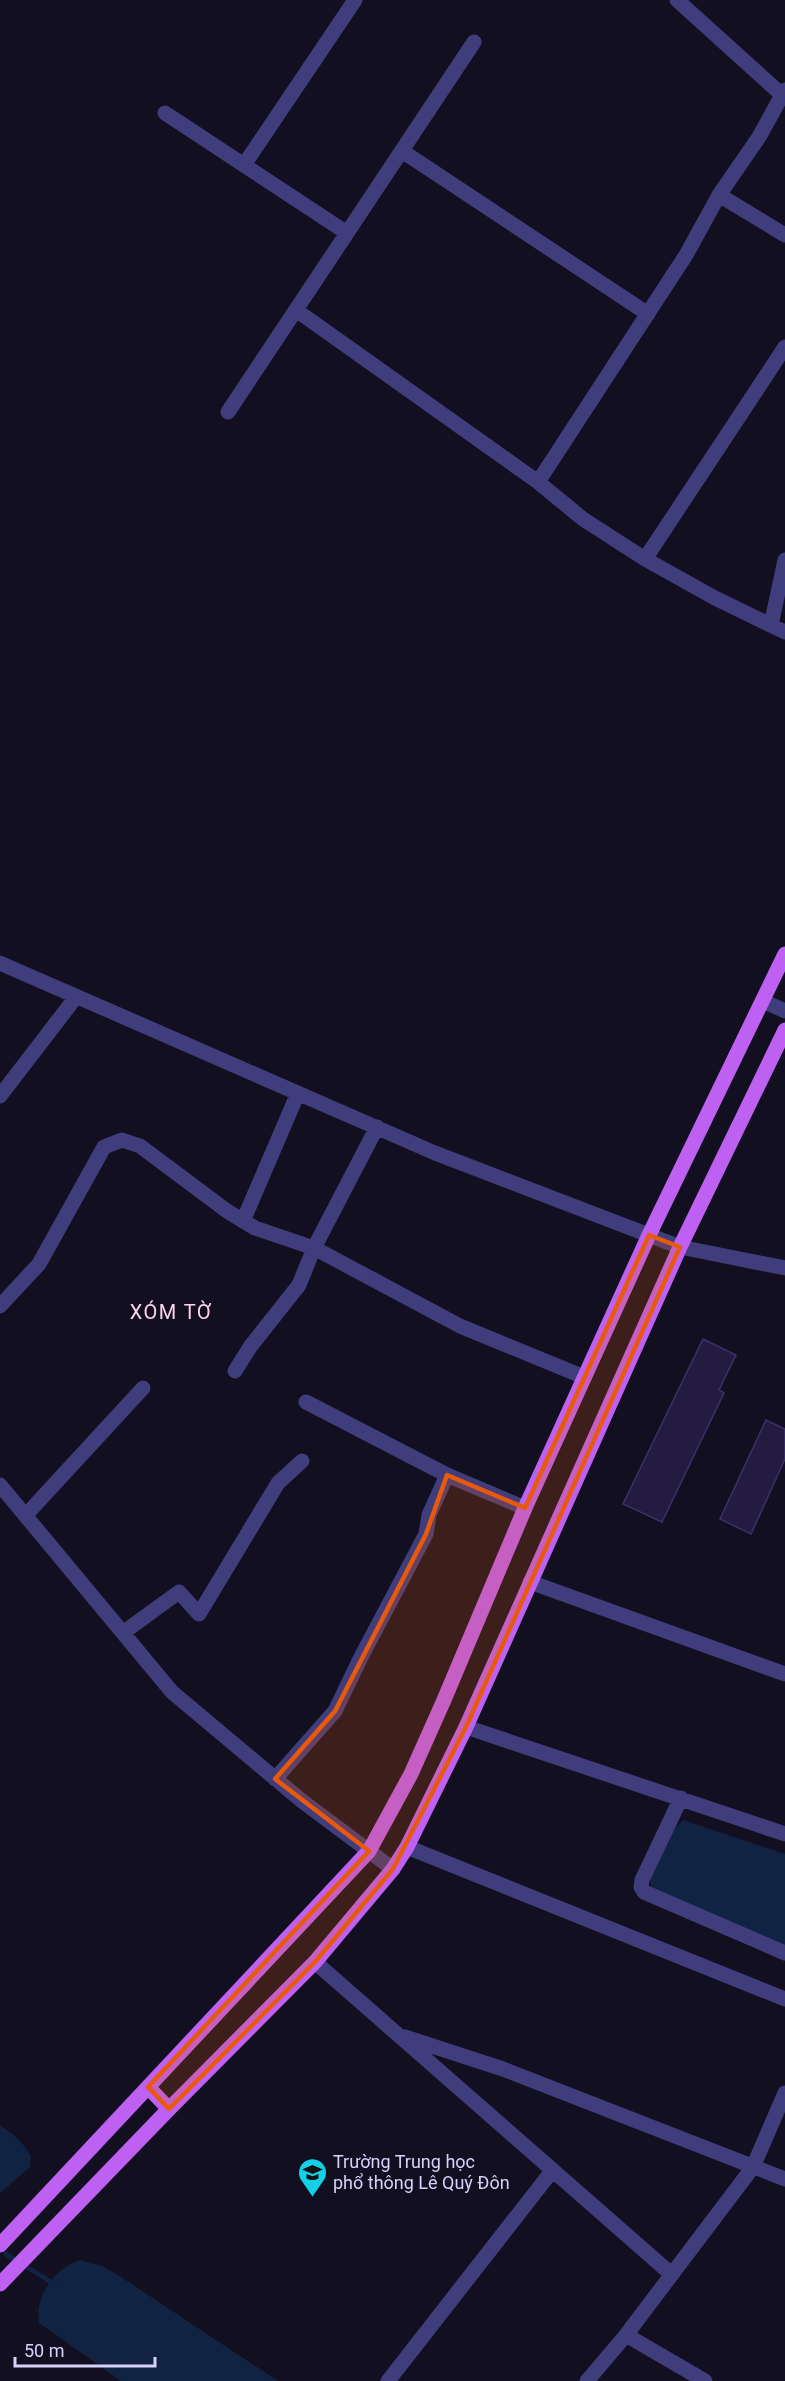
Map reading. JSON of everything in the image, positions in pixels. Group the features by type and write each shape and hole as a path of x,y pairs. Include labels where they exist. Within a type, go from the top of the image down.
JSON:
{"main road":[{"path":"0,2245 369,1851 411,1774 584,1377 649,1235 785,954"},
{"path":"0,2284 315,1962 393,1869 407,1847 466,1727 680,1247 785,1030"},
{"path":"148,2087 169,2109"}],"street":[{"path":"244,165 355,0"},
{"path":"538,482 686,255 719,195 759,137 784,93 677,0"},
{"path":"228,412 474,42"},
{"path":"165,113 347,233"},
{"path":"402,151 648,314"},
{"path":"719,195 785,235"},
{"path":"296,310 538,482 583,519 645,559 715,598 778,629 785,560"},
{"path":"645,559 785,347"},
{"path":"0,963 435,1153 680,1247 785,1268"},
{"path":"0,1096 76,997"},
{"path":"763,1001 785,1011"},
{"path":"243,1221 298,1093"},
{"path":"235,1371 250,1347 299,1285 314,1248 377,1127"},
{"path":"0,1306 39,1264 104,1147 122,1140 140,1146 181,1179 255,1228 314,1248 460,1326 584,1377"},
{"path":"26,1515 143,1388"},
{"path":"306,1402 447,1475 525,1508"},
{"path":"124,1632 179,1592 199,1614 278,1483 302,1461"},
{"path":"275,1779 335,1711 426,1534 429,1515 447,1475"},
{"path":"0,1485 172,1692 275,1779 393,1869"},
{"path":"530,1582 785,1674"},
{"path":"466,1727 785,1834"},
{"path":"681,1798 642,1880 641,1887 644,1892 785,1953"},
{"path":"407,1847 785,1999"},
{"path":"315,1962 670,2273"},
{"path":"399,2036 503,2069 785,2179"},
{"path":"587,2381 626,2335 670,2273 708,2228 753,2167 785,2094"},
{"path":"395,2379 552,2170"},
{"path":"626,2335 705,2381"}],"highlighted area":[{"path":"649,1235 680,1247 573,1484 466,1727 393,1869 315,1962 169,2109 148,2087 369,1851 275,1779 335,1711 426,1534 447,1475 525,1508"}],"water":[{"path":"683,1820 785,1854 785,1948 652,1890 650,1880 675,1828"},
{"path":"0,2126 18,2139 31,2156 30,2167 0,2193"},
{"path":"80,2260 102,2266 115,2273 278,2381 121,2381 39,2323 40,2303 48,2284 62,2269"}],"building":[{"path":"703,1339 736,1355 719,1390 724,1393 662,1522 623,1504"},
{"path":"766,1420 785,1429 785,1459 751,1534 720,1519"}],"waterway":[{"path":"6,2254 56,2285"}],"place":[{"name":"Trường Trung học phổ thông Lê Quý Đôn","path":"312,2198"}],"district":[{"name":"XÓM TỜ","path":"171,1312"}]}
